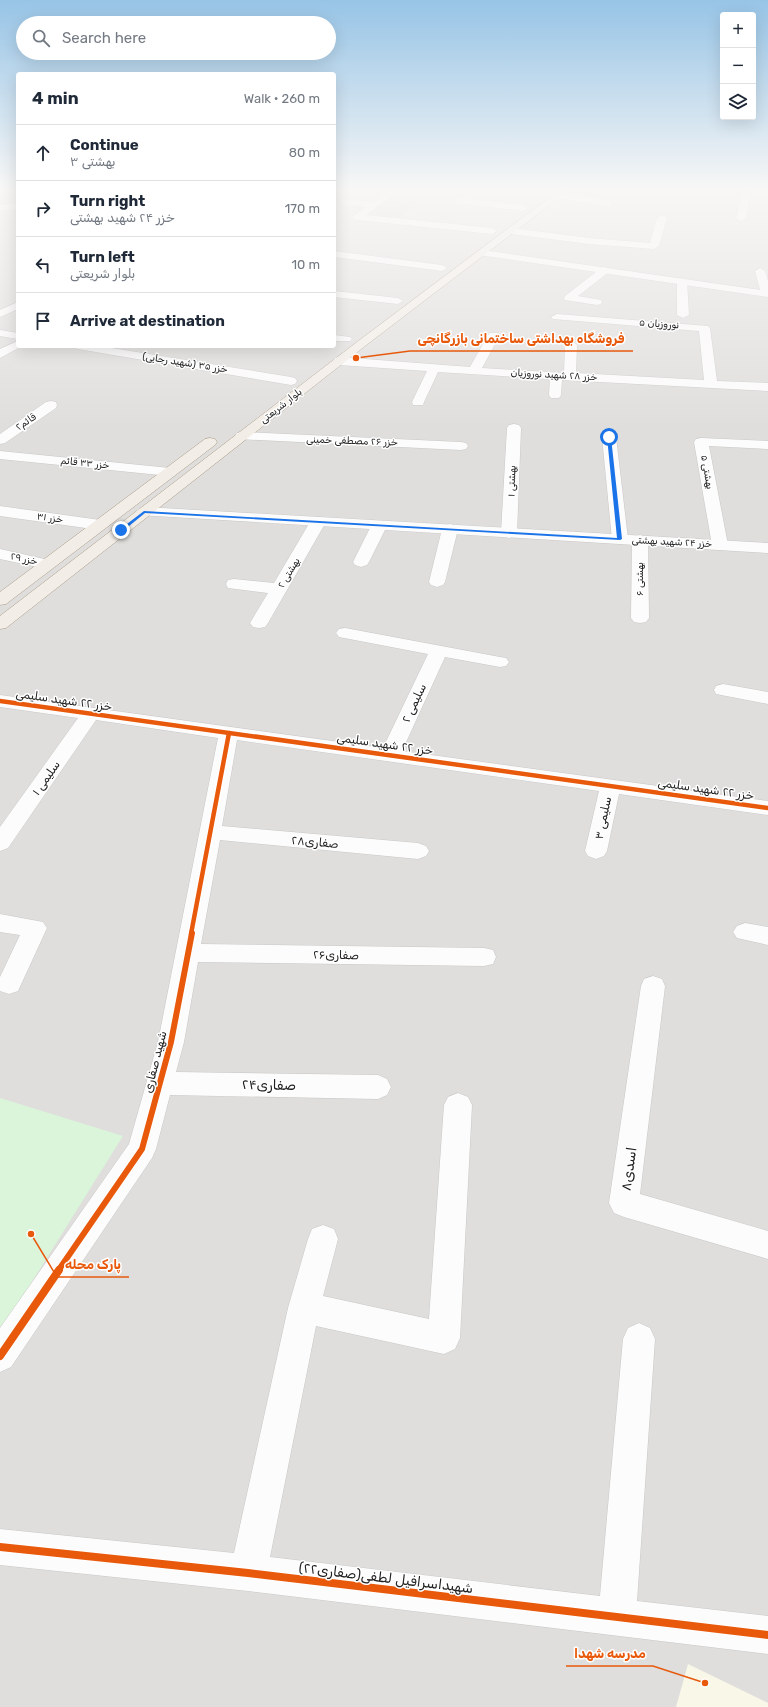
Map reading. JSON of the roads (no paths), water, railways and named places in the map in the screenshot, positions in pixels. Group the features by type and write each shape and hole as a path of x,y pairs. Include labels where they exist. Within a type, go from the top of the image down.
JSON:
{"main road":[{"name":"بلوار شریعتی","path":"375,318 438,271"},
{"name":"بلوار شریعتی","path":"338,347 454,271"},
{"name":"بلوار شریعتی","path":"0,624 242,436 338,347 358,331"},
{"name":"بلوار شریعتی","path":"279,390 303,372"},
{"path":"0,600 221,433"}],"street":[{"path":"597,302 569,298 604,271"},
{"path":"611,271 676,278 767,294 760,271"},
{"path":"676,278 683,315"},
{"path":"336,294 398,301"},
{"path":"6,300 16,301"},
{"path":"0,314 16,306"},
{"name":"نوروزیان ۵","path":"557,317 704,328 711,383"},
{"path":"0,333 16,336"},
{"path":"474,371 494,335"},
{"path":"0,354 16,345"},
{"path":"570,376 571,345"},
{"name":"خزر ۲۸ شهید نوروزیان","path":"338,347 434,368 768,387"},
{"name":"خزر ۳۵ (شهید رجایی)","path":"101,348 291,380"},
{"path":"418,402 434,368"},
{"path":"555,395 556,376"},
{"name":"قائم۲","path":"0,440 51,405"},
{"name":"بهشتی ۱","path":"509,533 514,428"},
{"name":"خزر ۲۶ مصطفی خمینی","path":"242,436 461,446"},
{"path":"609,437 620,539"},
{"name":"بهشتی ۵","path":"720,545 701,442 768,445"},
{"name":"خزر ۳۳ قائم","path":"0,455 170,472"},
{"name":"خزر ۳۱","path":"0,511 100,525"},
{"name":"خزر ۲۴ شهید بهشتی","path":"144,512 768,548"},
{"name":"بهشتی ۲","path":"259,623 318,522"},
{"path":"361,562 379,526"},
{"path":"437,582 450,530"},
{"name":"بهشتی ۶","path":"640,540 640,618"},
{"name":"خزر ۲۹","path":"0,554 47,564"},
{"path":"234,584 279,589"},
{"path":"345,633 500,662"},
{"name":"سلیمی ۲","path":"390,755 439,651"},
{"path":"723,690 768,698"},
{"name":"خزر ۲۲ شهید سلیمی","path":"0,701 768,808"},
{"name":"سلیمی ۱","path":"0,843 91,713"},
{"name":"شهید صفاری","path":"0,1356 142,1149 172,1042 229,733"},
{"name":"سلیمی ۳","path":"596,851 610,786"},
{"name":"صفاری۲۸","path":"211,832 418,851"},
{"path":"0,923 35,928 9,984"},
{"path":"745,932 768,936"},
{"name":"صفاری۲۶","path":"188,953 484,957"},
{"name":"اسدی۸","path":"653,986 624,1203 768,1245"},
{"name":"صفاری۲۴","path":"160,1083 378,1087"},
{"path":"304,1308 444,1338 458,1105"},
{"path":"248,1573 304,1308 322,1239"},
{"path":"617,1617 639,1339"},
{"name":"شهیداسرافیل لطفی(صفاری۲۲)","path":"0,1547 248,1573 768,1634"}],"place":[{"name":"فروشگاه بهداشتی ساختمانی بازرگانچی","path":"356,358"},
{"name":"پارک محله","path":"31,1234"},
{"name":"مدرسه شهدا","path":"705,1683"}]}
